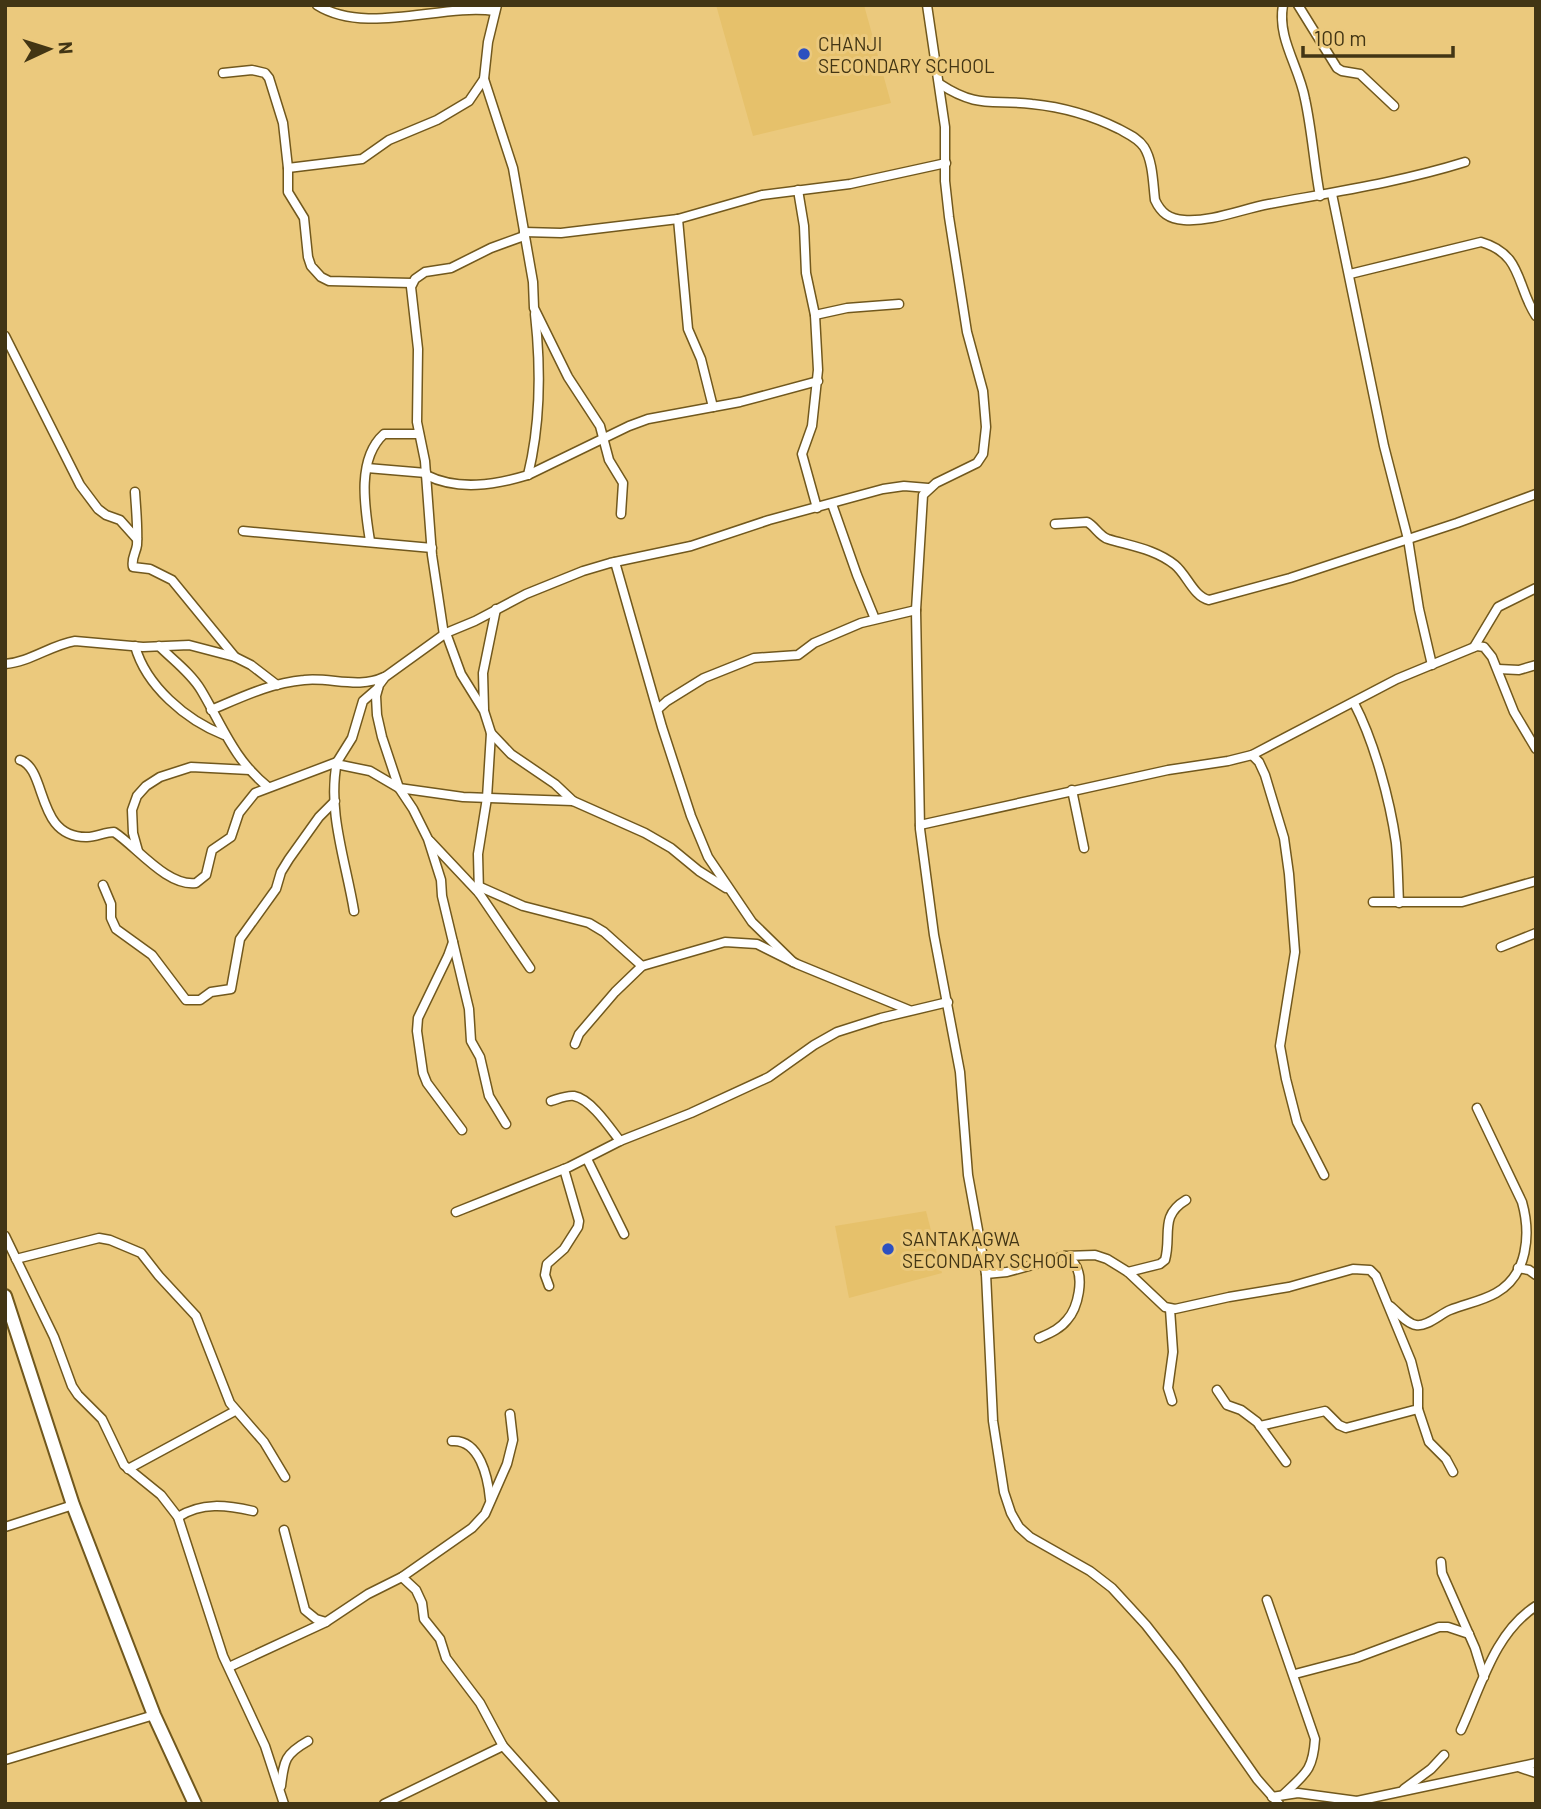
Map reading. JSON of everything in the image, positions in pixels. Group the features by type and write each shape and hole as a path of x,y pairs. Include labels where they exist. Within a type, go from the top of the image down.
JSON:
{"street":[{"path":"288,168 362,159 389,140 459,108 476,92 484,79 496,8 412,16 362,17 334,13 317,5"},
{"path":"927,5 945,127 948,217 967,332 983,391 986,436 983,454 977,463 928,488 923,495 916,610 920,825 934,935 960,1072 968,1175 986,1274 993,1421 1004,1492 1019,1527 1030,1537 1090,1571 1128,1605 1178,1666 1232,1745 1276,1800 1310,1767 1315,1754 1315,1739 1267,1600"},
{"path":"1283,5 1282,34 1306,100 1320,196"},
{"path":"1298,5 1337,68 1360,74 1394,106"},
{"path":"223,74 252,70 265,73 269,78 282,122 288,192 304,218 308,257 316,272 329,281 412,283 425,272 451,268 524,234 561,233 678,219 762,195 850,184 946,163"},
{"path":"484,79 495,119 509,151 533,282 540,362 536,425 528,475"},
{"path":"940,84 958,96 981,102 1030,103 1085,114 1132,135 1148,155 1158,206 1165,214 1181,220 1332,194 1465,162"},
{"path":"798,190 804,226 806,273 815,315 818,381 812,426 802,454 817,508"},
{"path":"1332,194 1384,446 1408,539 1419,609 1432,665"},
{"path":"678,219 688,329 701,359 713,407"},
{"path":"1350,274 1481,242 1491,245 1512,261 1526,300 1536,316"},
{"path":"412,283 411,299 418,349 416,393 419,433 445,634 461,674 484,711 491,733 487,798 478,854 478,889"},
{"path":"815,315 847,307 899,304"},
{"path":"534,308 568,377 596,416 609,460 623,483 621,514"},
{"path":"5,336 80,485 98,509 120,520 137,538"},
{"path":"367,468 426,474 451,485 512,480 648,419 740,402 818,381"},
{"path":"370,541 365,492 367,468 376,444 384,434 419,433"},
{"path":"211,710 251,692 277,685 319,678 373,682 385,677 445,634 526,594 583,571 691,547 769,520 883,489 904,486 928,488"},
{"path":"135,492 137,538 133,567 150,569 172,580 235,657"},
{"path":"1055,524 1087,522 1102,536 1128,542 1167,559 1198,594 1209,600 1290,578 1536,494"},
{"path":"832,504 875,619"},
{"path":"243,531 432,548"},
{"path":"615,562 689,808 708,857 752,922 793,962"},
{"path":"1474,647 1498,607 1536,588"},
{"path":"484,711 483,673 496,609"},
{"path":"658,709 704,678 754,658 799,655 823,639 875,619 916,610"},
{"path":"5,664 20,662 66,642 75,641 135,646 189,645 235,657 251,665 277,685"},
{"path":"135,646 139,662 147,676 189,716 224,735"},
{"path":"159,646 200,687 224,735 250,770 268,787"},
{"path":"920,825 1072,790 1252,755 1397,679 1474,647 1488,651 1498,669 1514,712 1536,748"},
{"path":"1498,669 1519,670 1536,665"},
{"path":"354,911 340,844 334,777 336,763 352,738 363,701 378,688 385,677"},
{"path":"378,688 377,715 399,788 428,839 441,880 442,896 470,1009 471,1041 480,1057 489,1096 506,1124"},
{"path":"1354,703 1365,724 1396,842 1399,903"},
{"path":"491,733 511,754 555,784 573,801 645,833 671,848 699,872 729,889"},
{"path":"1252,755 1265,775 1284,838 1289,874 1295,952 1280,1046 1297,1122 1324,1175"},
{"path":"20,760 33,768 46,809 65,832 88,838 114,832 149,862 190,884 202,881 208,872 212,850 231,837 239,813 255,793 336,763 370,771 399,788 487,798 573,801"},
{"path":"138,853 133,833 132,810 137,796 146,786 160,776 191,766 250,770"},
{"path":"1072,790 1084,848"},
{"path":"103,885 110,900 111,918 116,929 152,955 186,1000 200,1000 211,992 231,989 240,939 276,889 281,872 289,859 319,817 335,801"},
{"path":"428,839 478,889 530,968"},
{"path":"1373,902 1462,902 1536,881"},
{"path":"478,889 523,906 589,923 642,966"},
{"path":"1502,947 1536,933"},
{"path":"575,1044 579,1034 615,992 642,966 710,945 742,941 757,944 793,962 909,1010"},
{"path":"453,942 418,1018 417,1031 428,1083 462,1130"},
{"path":"456,1212 564,1170 620,1141 691,1113 769,1077 837,1032 909,1010 948,1002"},
{"path":"551,1101 568,1096 582,1099 620,1141"},
{"path":"1389,1304 1413,1325 1419,1325 1494,1294 1510,1281 1518,1268 1526,1250 1531,1224 1477,1108"},
{"path":"587,1159 624,1234"},
{"path":"549,1286 545,1275 547,1264 564,1249 579,1222 564,1170"},
{"path":"1128,1272 1160,1264 1165,1259 1169,1219 1175,1208 1186,1200"},
{"path":"5,1237 54,1337 78,1395 102,1419 122,1462 161,1495 178,1517 229,1667 265,1746 281,1788 284,1804"},
{"path":"16,1259 99,1238 141,1253 196,1316 235,1411 264,1442 285,1477"},
{"path":"986,1274 1007,1272 1065,1256 1095,1255 1128,1272 1170,1308 1289,1287 1353,1269 1370,1270 1376,1276 1389,1304 1417,1378 1418,1409 1429,1442 1446,1459 1453,1472"},
{"path":"1039,1338 1059,1329 1073,1313 1076,1304 1079,1282 1077,1272 1074,1263 1065,1256"},
{"path":"1518,1268 1529,1270 1536,1275"},
{"path":"5,1296 73,1505 154,1715 195,1804"},
{"path":"1170,1308 1173,1352 1168,1388 1172,1401"},
{"path":"1217,1390 1227,1405 1241,1410 1260,1426 1286,1462"},
{"path":"1260,1426 1325,1411 1346,1428 1418,1409"},
{"path":"128,1469 235,1411"},
{"path":"229,1667 326,1622 368,1594 402,1577 472,1528 485,1514 502,1479 513,1440 510,1414"},
{"path":"452,1440 469,1447 484,1466 491,1502"},
{"path":"5,1527 73,1505"},
{"path":"178,1517 197,1507 215,1506 253,1511"},
{"path":"284,1530 305,1609 316,1619 326,1622"},
{"path":"1441,1562 1446,1583 1469,1634 1484,1677"},
{"path":"402,1577 416,1590 422,1602 424,1619 440,1639 446,1658 480,1703 503,1746 555,1804"},
{"path":"1461,1730 1484,1677 1511,1626 1520,1616 1536,1606"},
{"path":"1294,1674 1356,1658 1439,1627 1469,1634"},
{"path":"5,1760 154,1715"},
{"path":"281,1788 286,1757 308,1741"},
{"path":"384,1804 503,1746"},
{"path":"1402,1791 1431,1769 1444,1755"},
{"path":"1284,1794 1313,1794 1349,1801 1536,1763"},
{"path":"1518,1767 1536,1773"}],"shaded area":[{"name":"CHANJI SECONDARY SCHOOL","path":"716,5 864,5 891,103 753,136"},
{"name":"SANTAKAGWA SECONDARY SCHOOL","path":"926,1211 942,1273 849,1298 835,1226"}],"place":[{"name":"CHANJI SECONDARY SCHOOL","path":"804,54"},
{"name":"SANTAKAGWA SECONDARY SCHOOL","path":"888,1249"}]}
